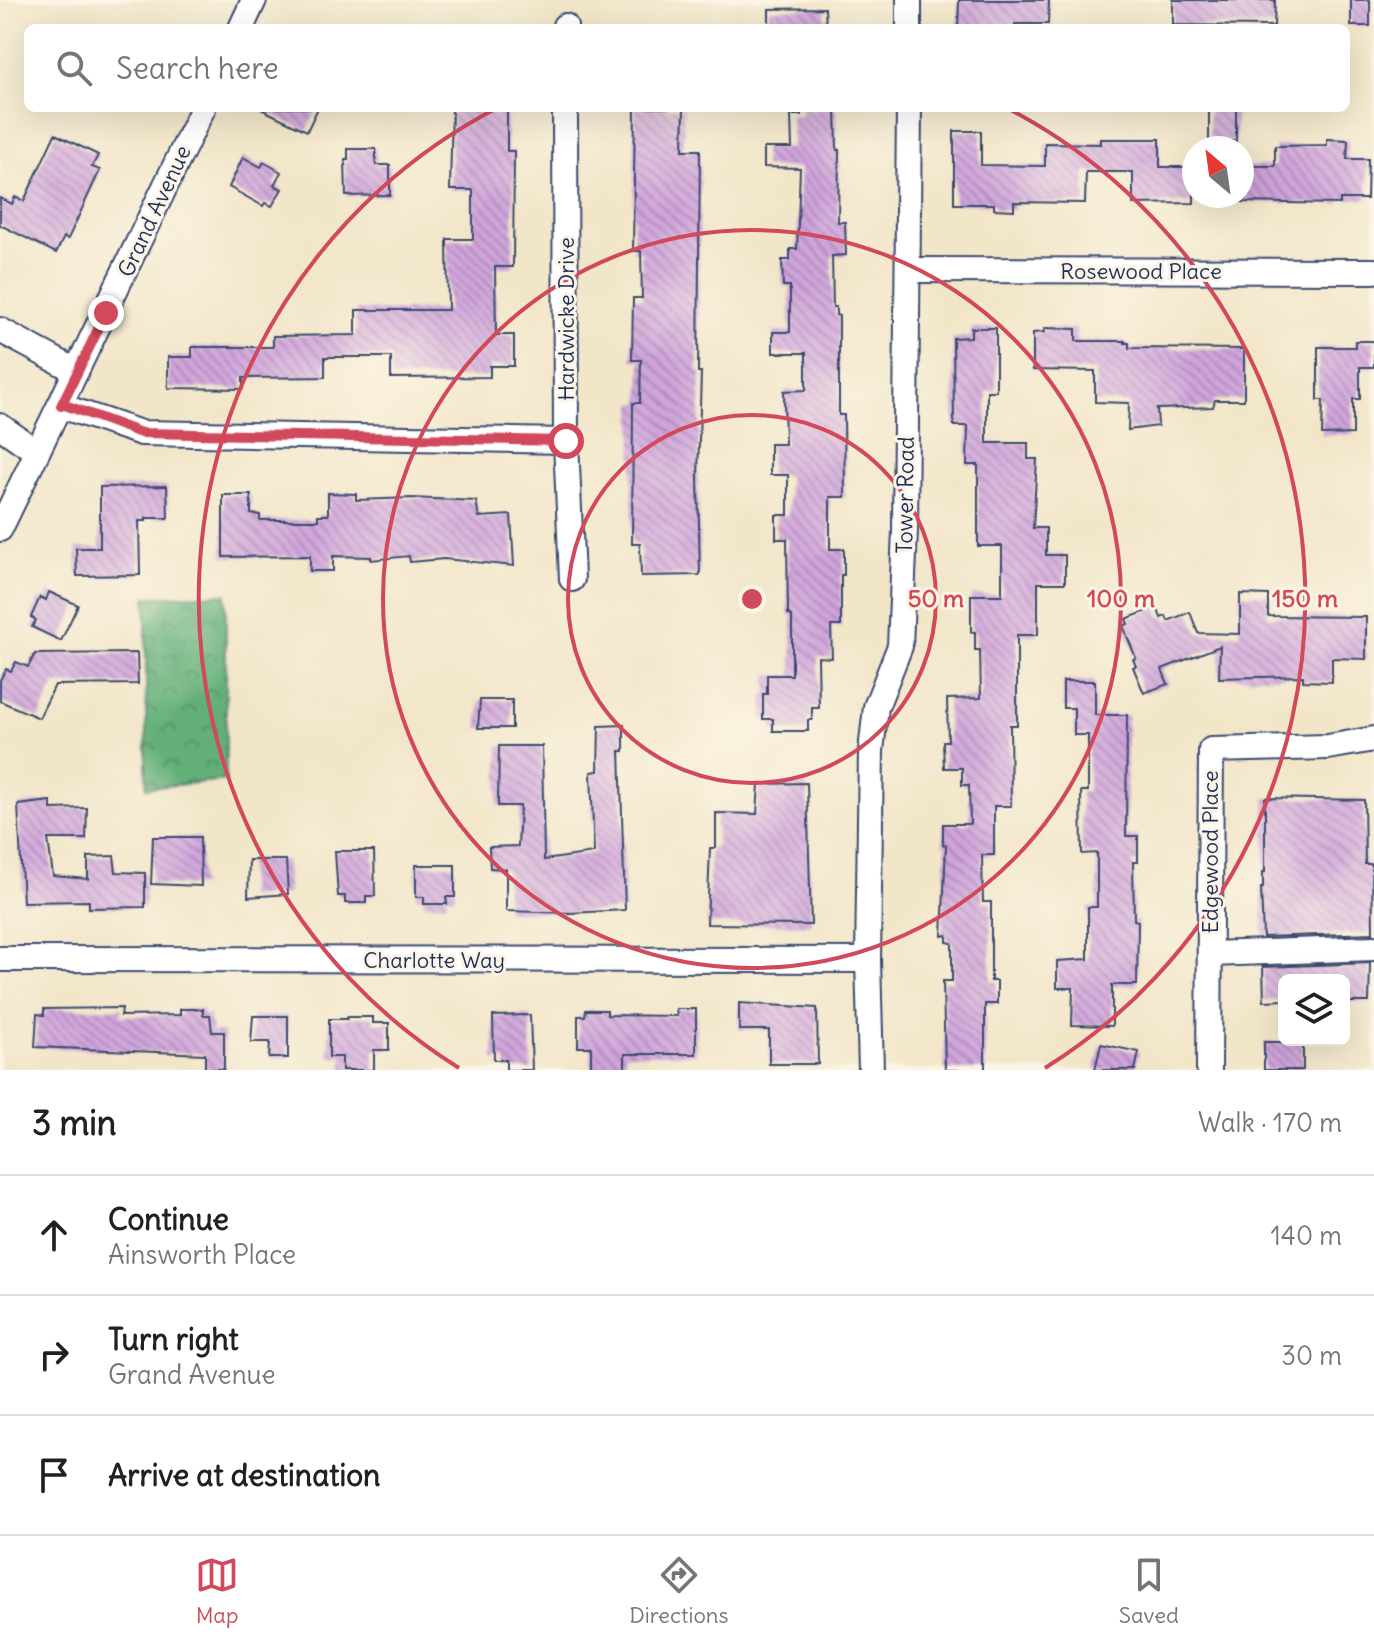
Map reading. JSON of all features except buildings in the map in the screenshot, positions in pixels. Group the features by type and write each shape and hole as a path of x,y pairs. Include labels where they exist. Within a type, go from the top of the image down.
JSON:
{"street":[{"path":"243,24 254,0"},
{"path":"909,0 909,24"},
{"name":"Grand Avenue","path":"0,529 201,112"},
{"name":"Hardwicke Drive","path":"565,112 566,441 572,579"},
{"name":"Tower Road","path":"871,1070 868,960 871,751 876,707 900,646 905,530 909,112"},
{"name":"Rosewood Place","path":"909,270 1374,271"},
{"path":"0,330 76,371"},
{"path":"61,406 141,433 566,441"},
{"path":"0,426 37,452"},
{"name":"Edgewood Place","path":"1209,1070 1211,750 1328,747 1374,739"},
{"path":"1210,954 1374,948"},
{"name":"Charlotte Way","path":"0,959 868,960"}],"green space":[{"path":"226,594 226,780 146,788 146,597"}],"route":[{"path":"106,313 61,406 141,433 566,441"}]}
